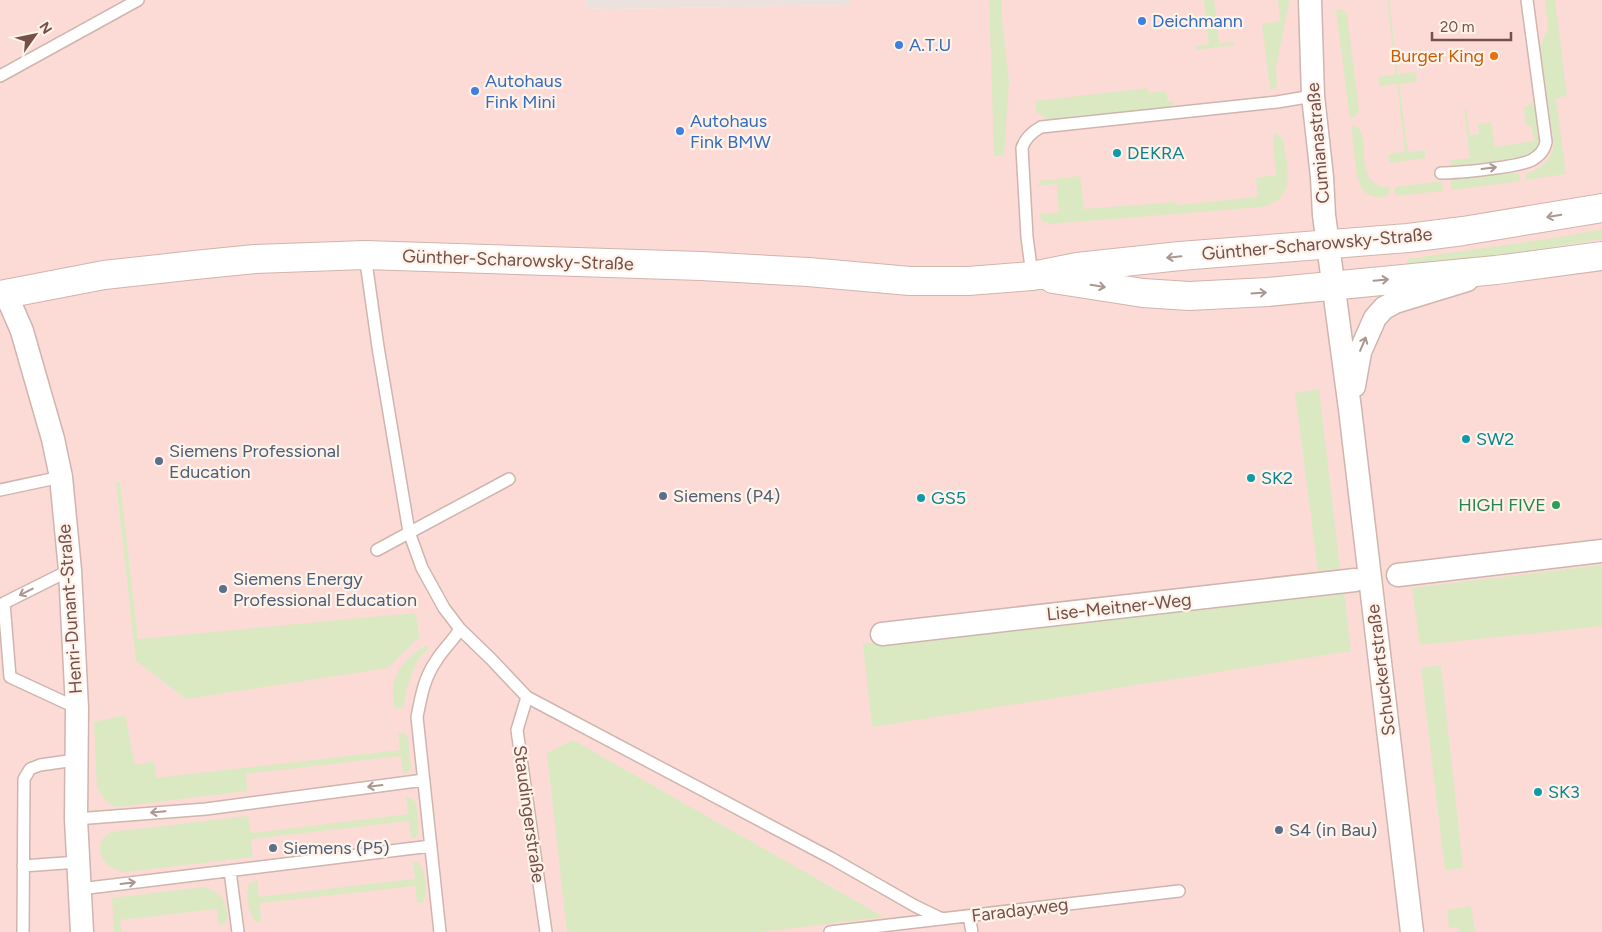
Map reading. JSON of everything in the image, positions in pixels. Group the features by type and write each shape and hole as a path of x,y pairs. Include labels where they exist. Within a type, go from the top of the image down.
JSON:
{"street":[{"name":"Cumianastraße","path":"1310,0 1313,96 1332,285"},
{"name":"Günther-Scharowsky-Straße","path":"2,289 255,259 365,255 700,266 808,272 910,281 968,281 1032,276 1077,267 1170,257 1327,245 1463,231 1602,208"},
{"name":"Günther-Scharowsky-Straße","path":"1032,276 1142,292 1189,296 1268,292 1496,270 1602,256"},
{"name":"Schuckertstraße","path":"1350,409 1360,352 1375,318 1384,308 1395,302 1496,270"},
{"name":"Schuckertstraße","path":"1332,285 1350,409 1412,932"},
{"name":"Henri-Dunant-Straße","path":"2,289 27,348 53,439 61,477 70,570 77,708 75,760 76,819 82,932"},
{"path":"1398,575 1602,551"},
{"name":"Lise-Meitner-Weg","path":"882,634 1355,580"}],"lane":[{"path":"0,76 138,0"},
{"path":"1440,173 1520,164 1534,159 1544,149 1546,142 1527,0"},
{"path":"1032,276 1027,237 1022,148 1024,141 1035,130 1041,127 1277,102 1313,96"},
{"path":"365,255 409,532 422,568 444,608 460,629 526,697 942,919"},
{"path":"0,490 61,477"},
{"path":"377,550 509,479"},
{"path":"70,570 4,603 10,677 77,708"},
{"path":"440,932 417,717 422,687 436,661 460,629"},
{"name":"Staudingerstraße","path":"526,697 518,730 546,932"},
{"path":"24,932 24,779 30,770 40,765 75,760"},
{"path":"76,819 206,809 424,780"},
{"path":"80,889 431,846"},
{"path":"24,866 78,862"},
{"path":"230,871 238,932"},
{"name":"Faradayweg","path":"830,932 1180,891"},
{"path":"969,916 972,932"}],"shaded area":[{"path":"0,0 586,0 585,8 608,9 849,5 849,0 1602,0 1602,932 0,932"},
{"path":"586,0 849,0 849,5 608,9 585,8"}],"green space":[{"path":"989,0 1002,0 1002,19 1009,81 1004,156 994,156"},
{"path":"1204,0 1214,0 1219,43 1233,42 1235,45 1196,50 1195,46 1209,44"},
{"path":"1278,0 1289,0 1289,3 1276,67 1277,88 1270,89 1262,24 1280,21"},
{"path":"1387,0 1389,0 1398,74 1416,72 1417,82 1399,84 1408,152 1425,150 1425,158 1391,163 1388,154 1405,151 1397,84 1380,86 1378,77 1396,74"},
{"path":"1545,0 1555,0 1567,96 1556,98 1566,174 1526,180 1525,174 1544,164 1553,150 1554,144 1540,47 1548,27"},
{"path":"1336,10 1344,10 1347,15 1359,111 1350,119"},
{"path":"1148,88 1149,93 1166,91 1168,102 1173,101 1174,109 1049,119 1036,112 1035,101"},
{"path":"1531,102 1534,102 1539,143 1532,153 1521,158 1451,165 1451,160 1470,158 1464,110 1466,109 1470,135 1479,134 1478,124 1491,122 1495,147 1534,141 1531,125 1526,126 1524,106 1531,104"},
{"path":"1351,125 1358,127 1361,134 1366,171 1375,183 1390,188 1388,196 1371,196 1366,193 1359,183"},
{"path":"1275,133 1283,138 1288,180 1286,189 1274,203 1262,207 1049,224 1042,221 1039,214 1059,212 1057,184 1037,186 1040,181 1080,176 1084,209 1175,202 1178,205 1258,197 1256,178 1276,175 1273,141"},
{"path":"1511,172 1519,174 1521,181 1452,190 1450,180"},
{"path":"1442,181 1443,191 1396,196 1394,190 1395,187"},
{"path":"1602,229 1602,239 1479,260 1407,268 1407,259 1560,237"},
{"path":"1319,389 1340,569 1318,571 1295,393"},
{"path":"116,482 120,482 138,639 414,613 417,619 419,637 388,668 186,699 136,661"},
{"path":"1602,565 1602,626 1420,645 1412,588"},
{"path":"1344,591 1351,651 872,727 863,644"},
{"path":"426,645 429,648 420,657 412,673 404,705 401,708 395,709 393,689 396,675 409,658"},
{"path":"1441,665 1463,868 1445,871 1421,668"},
{"path":"125,715 135,765 154,761 156,778 400,750 398,733 404,733 408,738 411,768 407,773 403,774 401,756 246,774 247,791 116,807 107,802 97,789 94,722"},
{"path":"573,740 884,917 759,932 567,932 547,753"},
{"path":"406,797 410,797 416,803 419,833 415,838 411,838 409,821 251,839 253,857 126,872 109,866 100,852 102,839 111,832 248,816 251,833 408,814"},
{"path":"413,862 417,862 420,865 424,875 426,888 422,903 417,903 415,886 260,903 261,921 257,922 249,910 249,883 257,880 259,897 415,879"},
{"path":"202,887 214,891 223,899 227,910 226,923 219,926 217,909 120,920 122,932 114,932 112,898"},
{"path":"1471,906 1475,932 1459,932 1458,927 1449,928 1447,910"}],"place":[{"name":"Deichmann","path":"1142,21"},
{"name":"A.T.U","path":"899,45"},
{"name":"Burger King","path":"1494,56"},
{"name":"Autohaus Fink Mini","path":"475,91"},
{"name":"Autohaus Fink BMW","path":"680,131"},
{"name":"DEKRA","path":"1117,153"},
{"name":"SW2","path":"1466,439"},
{"name":"Siemens Professional Education","path":"159,461"},
{"name":"SK2","path":"1251,478"},
{"name":"Siemens (P4)","path":"663,496"},
{"name":"GS5","path":"921,498"},
{"name":"HIGH FIVE","path":"1556,505"},
{"name":"Siemens Energy Professional Education","path":"223,589"},
{"name":"SK3","path":"1538,792"},
{"name":"S4 (in Bau)","path":"1279,830"},
{"name":"Siemens (P5)","path":"273,848"}]}
